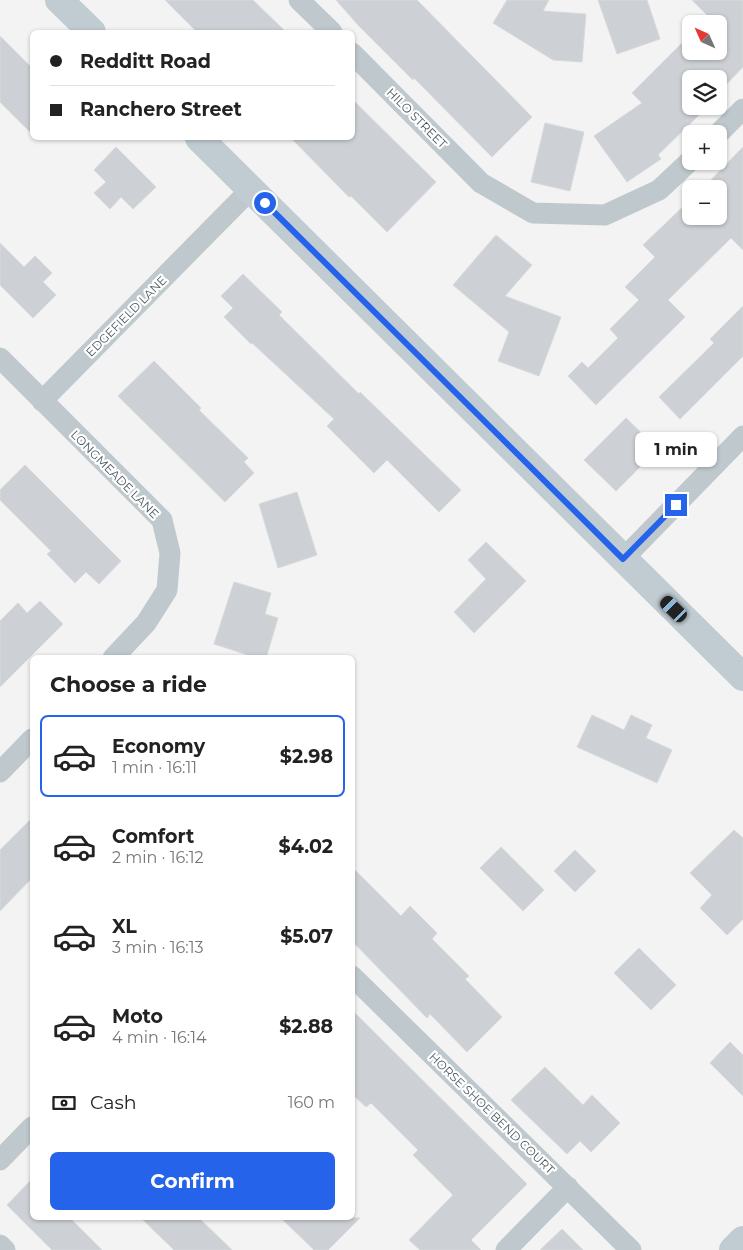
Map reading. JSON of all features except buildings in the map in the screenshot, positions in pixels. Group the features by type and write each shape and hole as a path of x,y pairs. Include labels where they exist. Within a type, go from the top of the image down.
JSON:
{"street":[{"path":"59,0 90,30"},
{"path":"299,0 330,30"},
{"name":"HILO STREET","path":"355,57 481,182 533,213 605,215 659,190 682,168"},
{"path":"727,125 743,109"},
{"path":"201,140 743,677"},
{"name":"EDGEFIELD LANE","path":"42,401 251,189"},
{"path":"0,358 42,401"},
{"name":"LONGMEADE LANE","path":"42,401 162,520 170,553 167,590 146,623 116,655"},
{"path":"623,559 743,436"},
{"path":"0,772 30,741"},
{"name":"HORSE SHOE BEND COURT","path":"355,979 631,1250"},
{"path":"0,1160 30,1129"},
{"path":"506,1250 568,1188"},
{"path":"733,1250 743,1240"},
{"path":"0,1245 5,1250"}],"route":[{"path":"265,203 623,559 676,505"}]}
